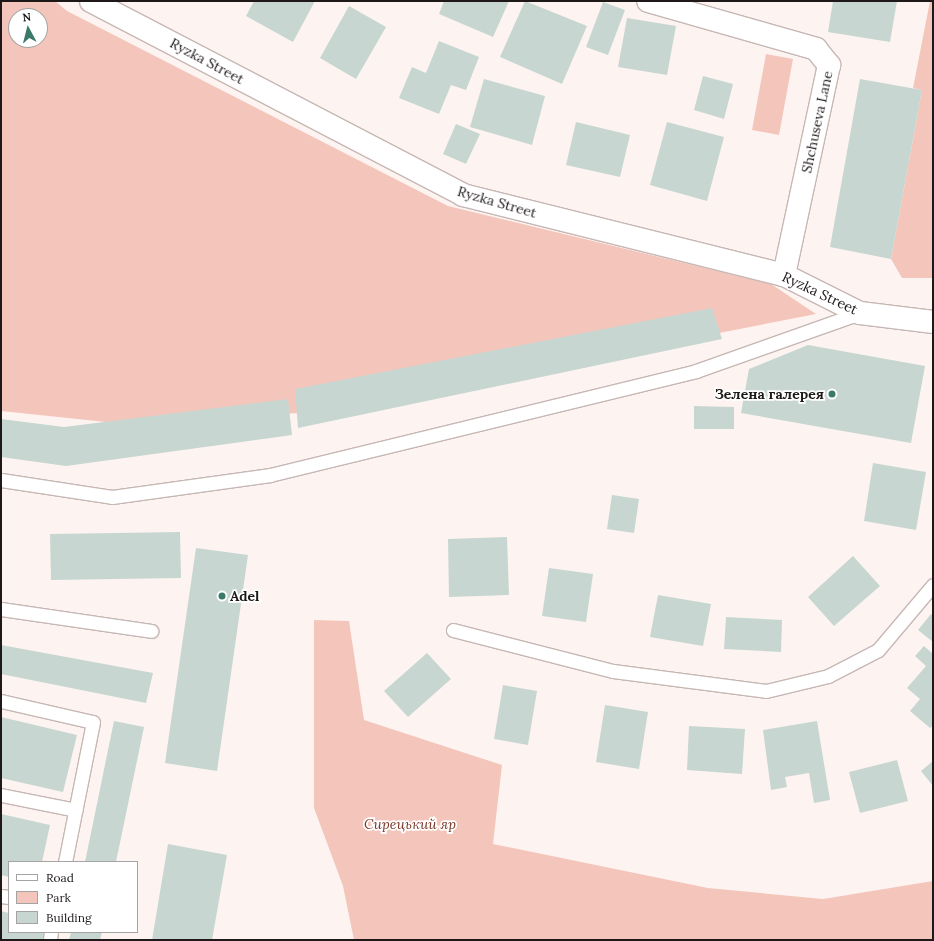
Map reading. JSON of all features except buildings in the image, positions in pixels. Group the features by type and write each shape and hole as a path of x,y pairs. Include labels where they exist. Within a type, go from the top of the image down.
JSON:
{"street":[{"name":"Ryzka Street","path":"91,1 462,195 784,275 860,313 933,322"},
{"name":"Shchuseva Lane","path":"648,1 816,49 829,65 784,275"}],"lane":[{"path":"1,480 112,497 270,475 696,371 860,313"},
{"path":"453,630 612,671 766,691 828,676 878,650 933,585"},
{"path":"1,609 151,631"},
{"path":"1,701 93,722 65,861"},
{"path":"1,795 76,810"}],"green space":[{"path":"1,1 55,1 67,11 448,206 771,284 816,314 315,412 125,424 1,411"},
{"path":"930,1 933,1 933,278 902,278 891,259 922,90 913,88"},
{"path":"766,54 793,59 779,135 752,130"},
{"name":"Сирецький яр","path":"314,620 349,621 364,720 502,765 493,844 708,888 823,899 933,881 933,940 354,940 343,886 314,808"}],"place":[{"name":"Зелена галерея","path":"832,394"},
{"name":"Adel","path":"222,596"}]}
